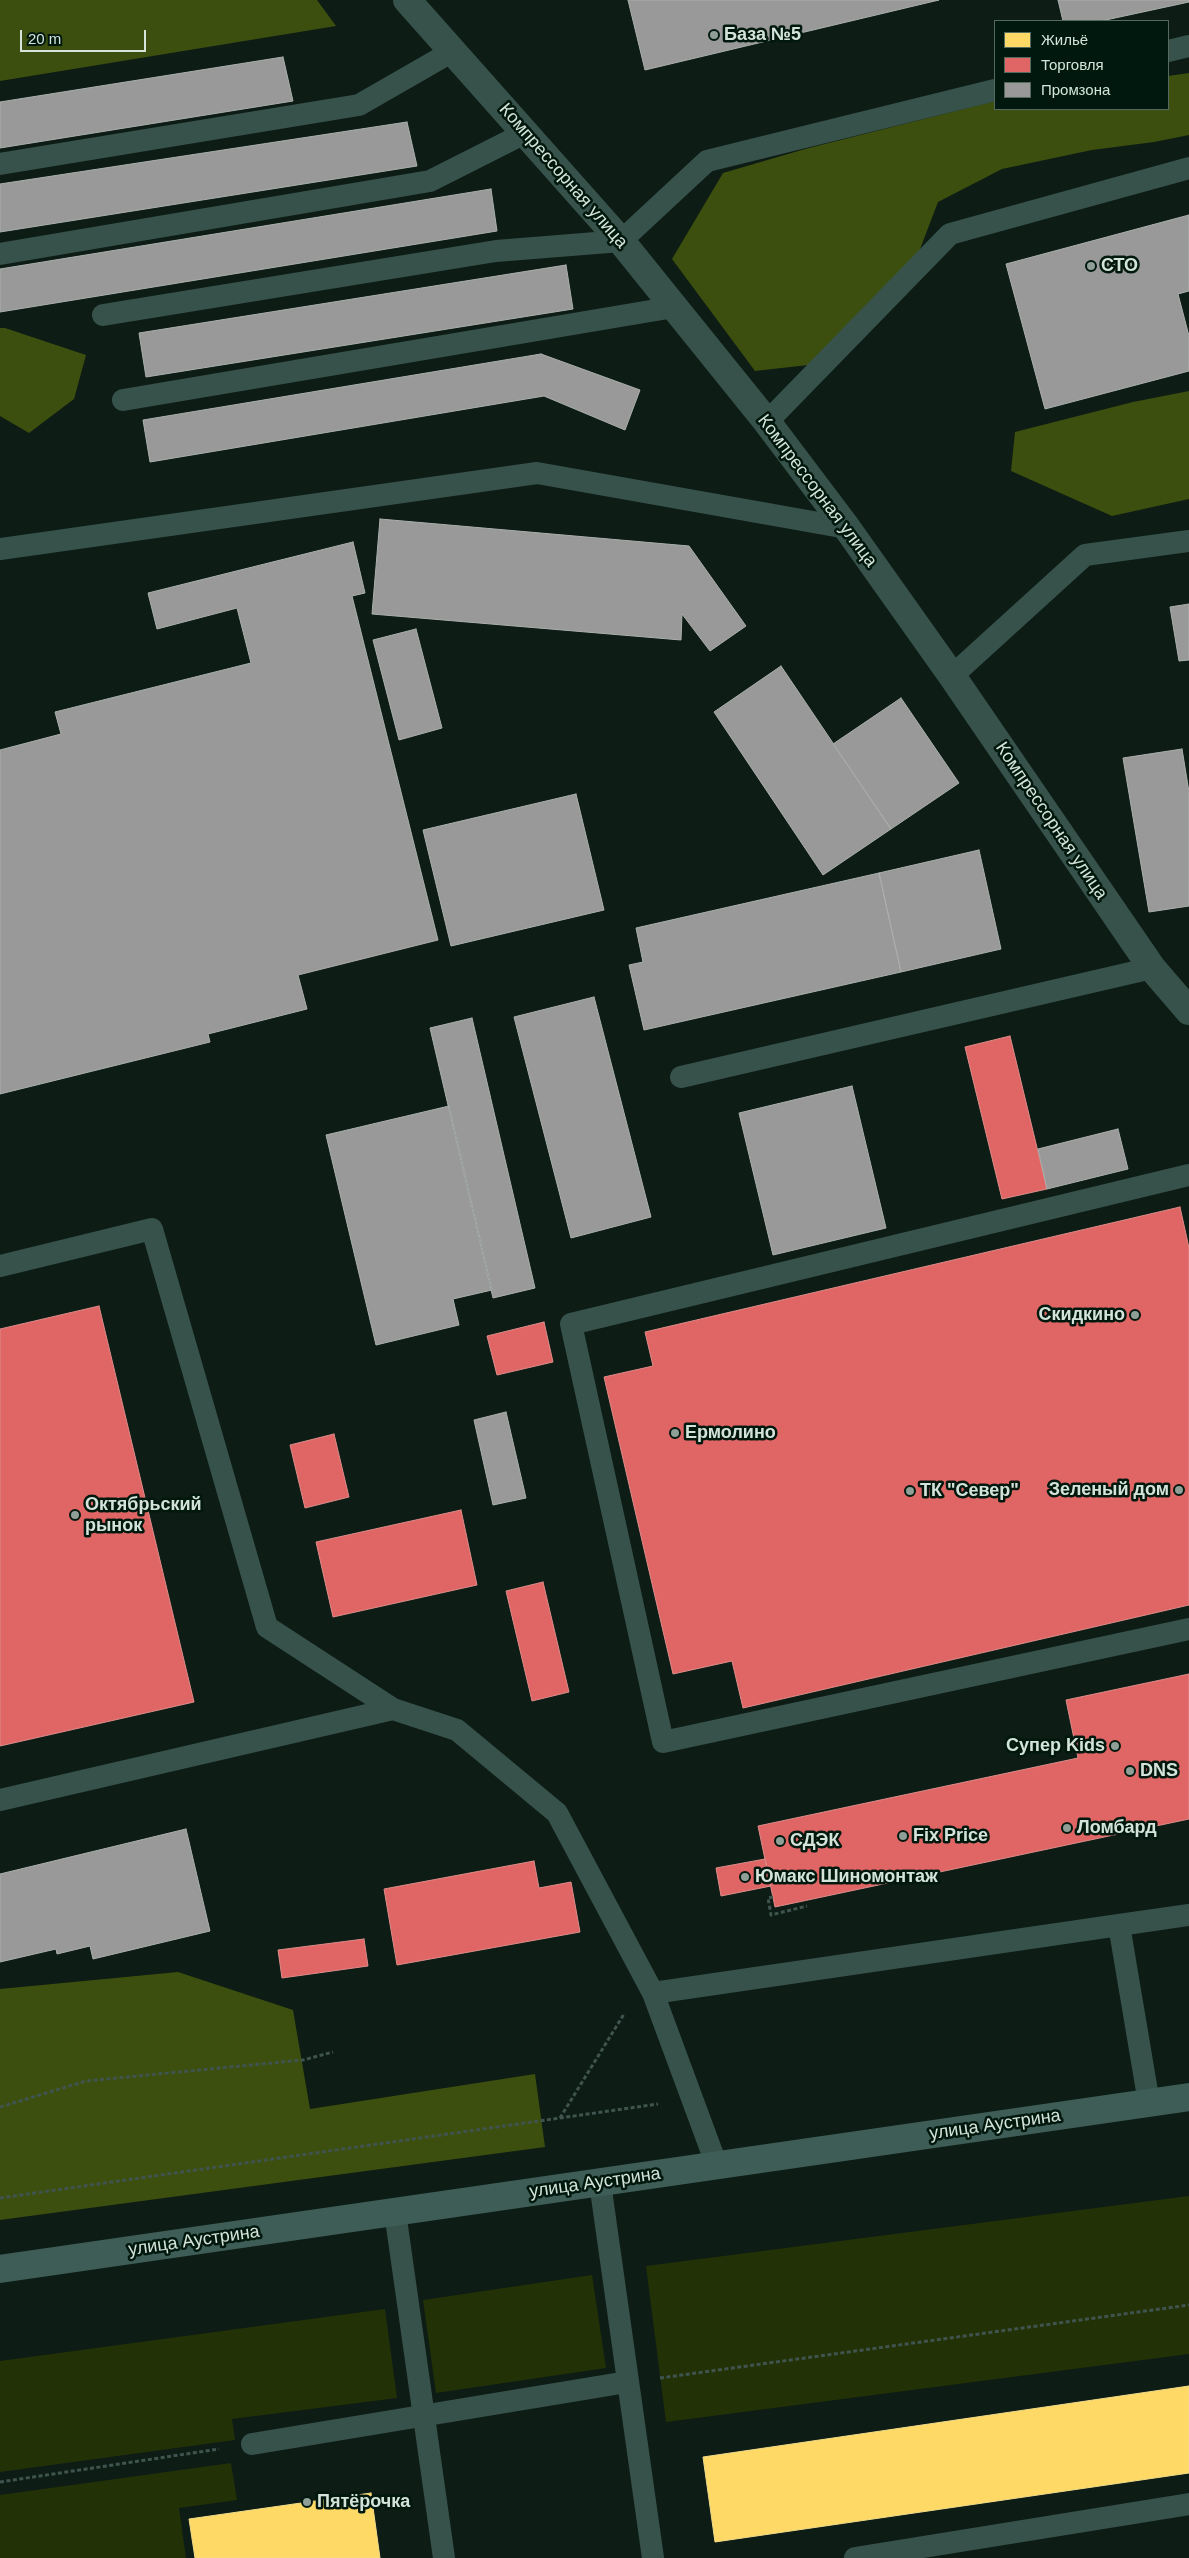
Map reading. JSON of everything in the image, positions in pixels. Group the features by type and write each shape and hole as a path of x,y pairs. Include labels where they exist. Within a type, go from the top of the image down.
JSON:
{"main road":[{"name":"улица Аустрина","path":"0,2269 1189,2097"}],"street":[{"name":"Компрессорная улица","path":"408,0 621,241 768,422 847,528 952,676 1152,968 1189,1011"}],"lane":[{"path":"1169,51 1189,46"},
{"path":"0,164 359,105 453,51"},
{"path":"103,315 496,251 621,241 707,161 994,90"},
{"path":"0,254 430,181 525,133"},
{"path":"768,422 950,234 1189,168"},
{"path":"123,400 674,307"},
{"path":"0,549 537,473 847,528"},
{"path":"952,676 1085,555 1189,540"},
{"path":"681,1077 1152,968"},
{"path":"1189,1175 571,1324 663,1742 1189,1629"},
{"path":"0,1266 152,1230 267,1626 393,1709 457,1730 557,1813 653,1993 718,2166"},
{"path":"0,1800 393,1709"},
{"path":"653,1993 1189,1915"},
{"path":"1119,1926 1149,2103"},
{"path":"600,2182 653,2558"},
{"path":"395,2212 444,2558"},
{"path":"252,2444 628,2382"},
{"path":"855,2558 1189,2504"}],"path":[{"path":"773,1897 768,1898 771,1915 807,1906"},
{"path":"560,2118 625,2013"},
{"path":"0,2108 86,2081 303,2060 333,2052"},
{"path":"0,2198 693,2100"},
{"path":"628,2382 1189,2305"},
{"path":"0,2482 252,2444"}],"green space":[{"path":"0,0 317,0 336,26 0,81"},
{"path":"1189,73 1189,135 1154,142 1092,150 1002,169 938,202 917,257 817,364 755,371 672,259 723,173 805,149 994,101 994,110 1169,110 1169,76"},
{"path":"0,328 86,355 74,399 29,433 0,416"},
{"path":"1189,391 1189,499 1112,516 1011,471 1015,432 1133,402"},
{"path":"178,1972 293,2010 310,2109 535,2074 545,2147 0,2220 0,1989"},
{"path":"1189,2196 1189,2354 666,2422 646,2266"},
{"path":"592,2275 606,2368 436,2393 423,2300"},
{"path":"385,2309 397,2398 232,2419 235,2440 0,2472 0,2361"},
{"path":"231,2463 237,2500 179,2508 186,2558 0,2558 0,2495"}],"building: Жильё":[{"path":"1189,2386 1189,2473 715,2542 703,2457"},
{"path":"371,2493 380,2558 195,2558 189,2519"}],"building: Торговля":[{"path":"1010,1036 1047,1189 1002,1199 965,1047"},
{"name":"ТК \"Север\"","path":"1180,1207 1189,1248 1189,1605 743,1708 732,1661 673,1674 604,1377 653,1366 645,1332"},
{"name":"Октябрьский рынок","path":"99,1306 194,1702 0,1746 0,1329"},
{"path":"544,1322 553,1362 497,1375 487,1336"},
{"path":"334,1434 349,1497 305,1508 290,1445"},
{"path":"461,1510 477,1585 333,1617 316,1542"},
{"path":"543,1582 569,1692 532,1701 506,1591"},
{"path":"1189,1674 1189,1819 775,1907 758,1826 1078,1758 1066,1700"},
{"path":"765,1859 771,1886 721,1896 716,1868"},
{"path":"534,1861 539,1888 571,1882 580,1932 397,1965 384,1889"},
{"path":"364,1939 368,1966 282,1978 278,1950"}],"building: Промзона":[{"name":"База №5","path":"628,0 939,0 645,70"},
{"path":"1058,0 1189,0 1189,2 1106,20 1063,20"},
{"path":"283,57 293,101 0,148 0,102"},
{"path":"407,122 417,166 0,232 0,184"},
{"path":"491,189 497,231 0,312 0,269"},
{"path":"1189,215 1189,291 1178,294 1189,336 1189,371 1045,409 1006,264"},
{"path":"566,265 573,309 146,377 139,333"},
{"path":"541,354 640,390 625,430 544,396 150,462 143,420"},
{"path":"380,519 689,546 746,626 710,651 682,614 681,640 372,614"},
{"path":"353,542 365,593 352,596 438,940 298,975 307,1009 208,1034 210,1042 0,1094 0,750 61,734 55,712 251,663 237,608 157,629 148,593"},
{"path":"1189,604 1189,660 1179,661 1170,607"},
{"path":"416,629 442,728 399,740 373,640"},
{"path":"781,666 891,829 823,875 714,712"},
{"path":"901,698 959,783 891,829 833,744"},
{"path":"1182,749 1189,792 1189,906 1149,912 1123,758"},
{"path":"576,794 604,910 451,946 423,830"},
{"path":"979,850 1001,949 901,972 879,873"},
{"path":"879,873 901,972 644,1030 629,965 643,962 636,928"},
{"path":"594,997 651,1217 571,1238 514,1017"},
{"path":"472,1018 535,1288 493,1298 430,1028"},
{"path":"852,1086 886,1228 773,1255 739,1113"},
{"path":"449,1106 492,1290 453,1299 459,1325 376,1345 326,1135"},
{"path":"1118,1129 1128,1169 1047,1189 1038,1149"},
{"path":"506,1412 526,1498 493,1505 474,1420"},
{"path":"186,1829 210,1931 93,1959 90,1946 57,1954 56,1949 0,1962 0,1874"}],"place":[{"name":"База №5","path":"714,35"},
{"name":"СТО","path":"1091,266"},
{"name":"Скидкино","path":"1135,1315"},
{"name":"Ермолино","path":"675,1433"},
{"name":"Зеленый дом","path":"1179,1490"},
{"name":"ТК \"Север\"","path":"910,1491"},
{"name":"Октябрьский рынок","path":"75,1515"},
{"name":"Супер Kids","path":"1115,1746"},
{"name":"DNS","path":"1130,1771"},
{"name":"Ломбард","path":"1067,1828"},
{"name":"Fix Price","path":"903,1836"},
{"name":"СДЭК","path":"780,1841"},
{"name":"Юмакс Шиномонтаж","path":"745,1877"},
{"name":"Пятёрочка","path":"307,2502"}]}
